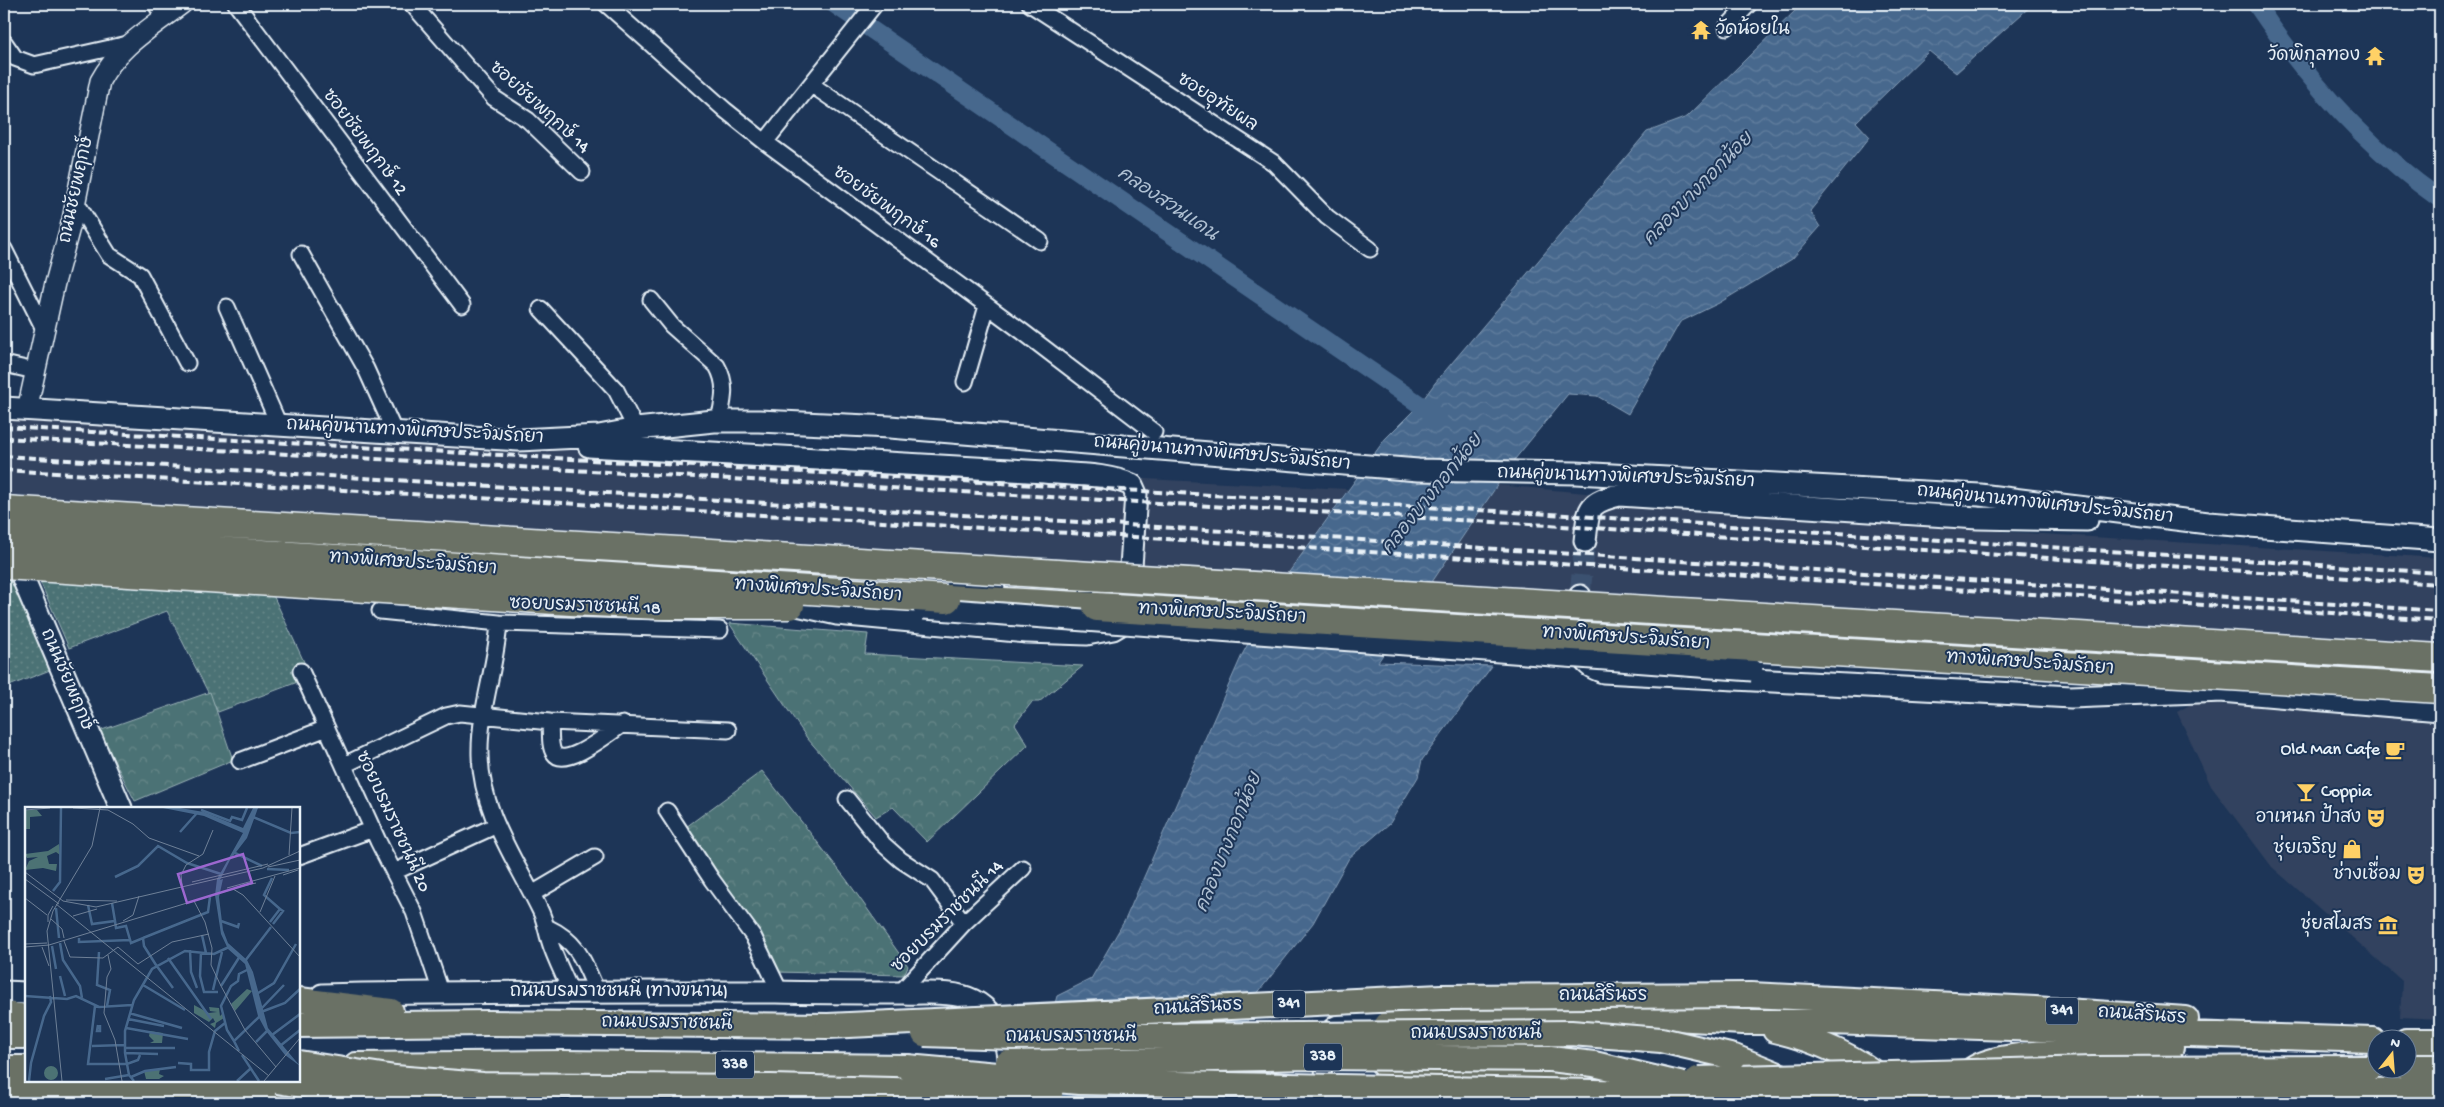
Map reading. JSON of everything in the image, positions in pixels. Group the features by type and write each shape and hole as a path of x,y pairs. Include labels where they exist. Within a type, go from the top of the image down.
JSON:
{"highway":[{"name":"ทางพิเศษประจิมรัถยา","path":"4,510 2440,658"},
{"name":"ทางพิเศษประจิมรัถยา","path":"6,551 946,599 2440,689"}],"main road":[{"name":"ถนนคู่ขนานทางพิเศษประจิมรัถยา","path":"4,408 519,440 599,436 636,429 719,421 904,427 1418,470 1576,473 1980,495 2208,523 2440,540"},
{"path":"599,436 752,443 1086,464 1117,469 1135,476 1143,482 1148,490 1141,573 1130,616 1113,629 1087,634 1027,632 836,614 638,569"},
{"path":"33,529 639,558 1087,596 1111,596 1122,592 1130,581 1136,494 1132,485 1122,480 1102,476 1044,472 519,440"},
{"path":"1585,541 1589,510 1599,500 1619,495 1978,518 2208,523"},
{"path":"4,502 20,505 26,510 33,529 25,546 6,551"},
{"path":"33,529 68,538 638,569 846,602 1752,670 2223,691 2440,710"},
{"name":"ถนนชัยพฤกษ์","path":"6,551 121,807"},
{"path":"1580,596 1578,640 1580,654 1588,664 1603,672 2072,697 2223,691"},
{"path":"4,992 25,992"},
{"name":"ถนนบรมราชชนนี (ทางขนาน)","path":"300,995 441,992 780,992 900,993 961,996 979,1005 996,1022 1007,1045 1010,1063 1005,1088 997,1103"},
{"name":"ถนนสิรินธร","path":"828,1026 1442,997 1751,995 2127,1015 2366,1039"},
{"path":"300,1000 488,1023"},
{"path":"4,1014 25,1017"},
{"path":"1679,1103 1640,1089 1530,1075 1391,1070 1382,1064 1376,1052 1376,1042 1395,1015 1624,1015 1742,1022 1839,1022 2366,1040"},
{"path":"1742,1022 1791,1034 1840,1051 1872,1070 1910,1103"},
{"name":"ถนนบรมราชชนนี","path":"300,1025 565,1023 828,1026 932,1034 1013,1037 1571,1033 1661,1040 1734,1057 1778,1075 1832,1103"},
{"path":"4,1024 25,1025"},
{"path":"4,1036 25,1036"},
{"path":"1960,1103 1959,1092 1970,1070 1986,1062 2014,1056 2366,1040"},
{"path":"2416,1041 2440,1041"},
{"name":"ถนนบรมราชชนนี","path":"301,1072 564,1063 907,1067 1080,1060 1310,1057 1550,1059 1594,1064 1635,1072 1682,1085 1734,1103"},
{"path":"4,1059 25,1059"},
{"path":"415,1103 506,1064"},
{"path":"907,1067 1079,1082 1736,1095 2194,1089 2371,1091 2440,1089"},
{"path":"2416,1067 2440,1067"},
{"path":"4,1068 25,1068"},
{"path":"1535,1096 1625,1081 2093,1069 2366,1068"},
{"path":"301,1072 483,1085 771,1087 1343,1101 1535,1096 1617,1103"},
{"path":"301,1072 376,1096 467,1103"},
{"path":"4,1089 126,1082"}],"street":[{"name":"ถนนชัยพฤกษ์","path":"27,410 44,331 76,202 100,81 109,65 160,11 182,4"},
{"name":"ซอยชัยพฤกษ์ 12","path":"236,4 462,305"},
{"name":"ซอยชัยพฤกษ์ 14","path":"412,4 494,98 528,120 582,172"},
{"name":"ซอยชัยพฤกษ์ 16","path":"606,4 725,110 765,142 1154,432"},
{"name":"ซอยอุทัยผล","path":"1030,4 1274,163 1327,217 1370,249"},
{"path":"1728,27 1749,4"},
{"path":"765,142 851,37 874,5"},
{"path":"4,42 15,58 34,65 128,44"},
{"path":"812,85 1040,241"},
{"path":"76,202 109,255 140,275 187,363"},
{"path":"4,249 44,331"},
{"path":"301,254 366,368 394,431"},
{"path":"651,300 672,326 717,366 722,374 725,382 719,421"},
{"path":"966,382 987,306"},
{"path":"227,307 279,425"},
{"path":"541,309 616,390 636,429"},
{"path":"4,364 35,371"},
{"path":"380,612 499,623"},
{"name":"ซอยบรมราชชนนี 18","path":"571,992 532,894 489,807 480,758 483,715 498,642 499,623 720,630"},
{"name":"ซอยบรมราชชนนี 20","path":"300,671 373,829 414,912 441,992"},
{"path":"344,765 446,716 460,713 550,722 728,730"},
{"path":"550,722 553,752 557,756 564,758 592,746 623,724"},
{"path":"240,761 327,728"},
{"path":"847,799 883,844 901,860 932,880 964,923"},
{"path":"667,811 712,880 753,936 780,992"},
{"path":"394,872 497,825"},
{"path":"300,856 373,829"},
{"path":"532,894 595,857"},
{"name":"ซอยบรมราชชนนี 14","path":"900,993 964,923 1023,868"},
{"path":"547,928 567,939 579,951 597,992"},
{"path":"1325,1101 1323,1046 1327,1030 1335,1022 1352,1017 1395,1015"}],"shaded area":[{"path":"4,416 838,464 1348,489 1279,586 42,503 23,495 4,497"},
{"path":"1498,485 2009,532 2440,558 2440,675 1408,616"},
{"path":"2193,703 2440,713 2440,1019 2400,1017 2402,981 2272,867 2211,786 2177,712"}],"green space":[{"path":"29,556 260,567 311,677 218,712 167,611 69,648"},
{"path":"4,571 13,579 50,670 4,688"},
{"path":"729,623 868,634 865,654 1083,666 1039,702 1032,702 1015,724 1028,745 927,842 893,807 876,817 807,738"},
{"path":"210,692 233,760 135,801 99,731"},
{"path":"762,771 846,879 908,966 904,975 775,972 686,827"}],"water":[{"name":"คลองบางกอกน้อย","path":"1802,4 2033,4 1956,73 1929,51 1856,122 1870,137 1810,211 1820,227 1792,259 1719,303 1680,322 1628,414 1597,396 1568,394 1515,459 1378,662 1492,666 1422,760 1418,777 1390,823 1349,858 1313,923 1256,995 1219,1103 1028,1103 1057,996 1091,979 1125,920 1242,655 1279,586 1385,439 1419,405 1435,383 1647,132 1687,117"}],"waterway":[{"name":"คลองสวนแดน","path":"834,4 1438,417"},
{"path":"2256,4 2295,58 2339,110 2387,157 2440,199"}],"tunnel":[{"path":"1580,596 1585,541"}],"railway":[{"path":"4,427 1549,514 2440,573"},
{"path":"4,438 1548,525 2440,584"},
{"path":"4,456 1240,532 2440,611"},
{"path":"4,470 1119,536 2440,620"}],"place":[{"name":"วัดน้อยใน","path":"1701,30"},
{"name":"วัดพิกุลทอง","path":"2375,56"},
{"name":"Old Man Cafe","path":"2395,750"},
{"name":"Coppia","path":"2306,792"},
{"name":"อาเหนก ป้าสง","path":"2376,818"},
{"name":"ชุ่ยเจริญ","path":"2352,849"},
{"name":"ช่างเชื่อม","path":"2416,875"},
{"name":"ชุ่ยสโมสร","path":"2388,925"}]}
